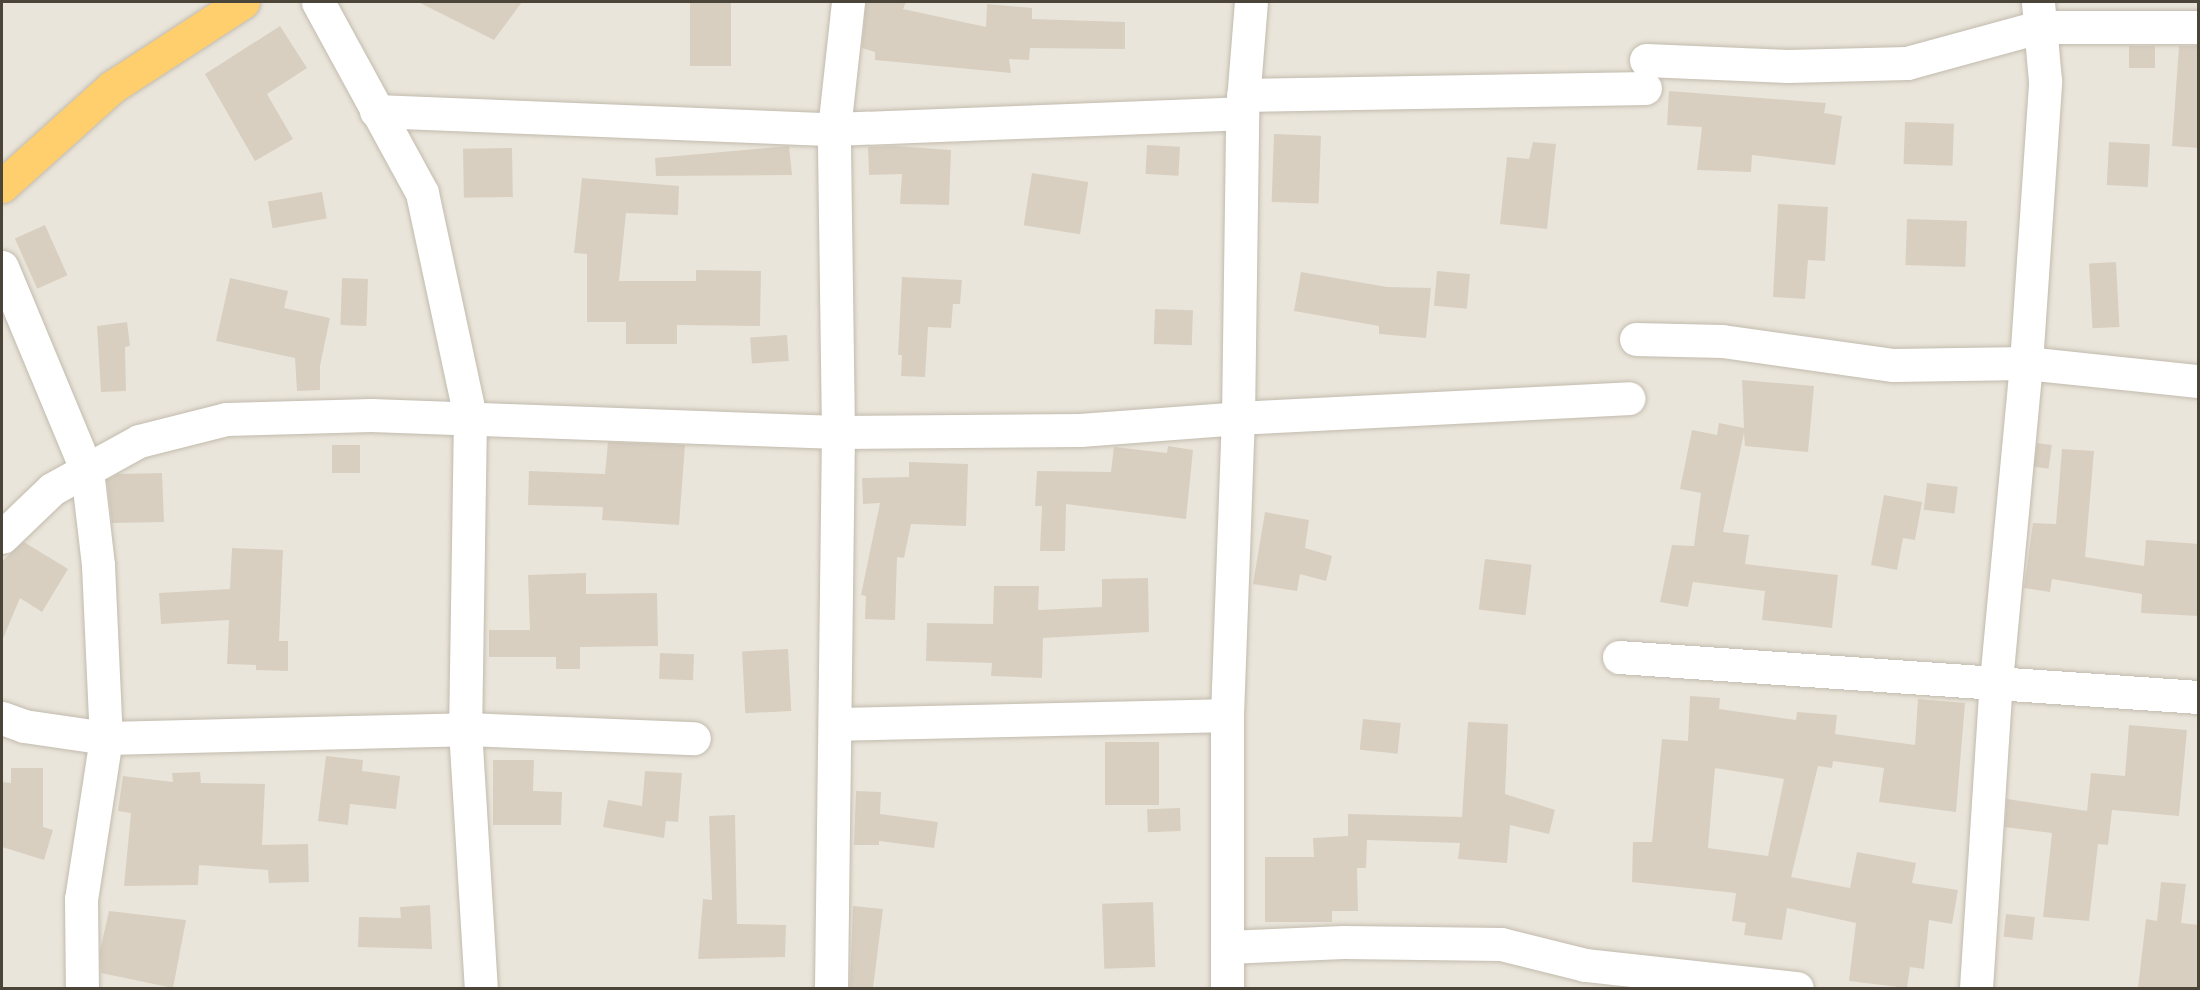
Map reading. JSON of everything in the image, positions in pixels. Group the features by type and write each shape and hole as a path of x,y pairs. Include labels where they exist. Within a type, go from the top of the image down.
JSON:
{"highway":[{"path":"2,186 112,87 243,2"}],"street":[{"path":"318,2 422,193 470,417 465,729 481,988"},
{"path":"831,988 838,432 834,129 848,2"},
{"path":"1227,988 1227,715 1238,418 1242,104 1251,2"},
{"path":"376,111 834,129 1242,104 1645,74 1788,66 1907,63 2039,14 2199,27"},
{"path":"1976,988 1996,681 2026,363 2045,81 2039,14"},
{"path":"2,267 87,471 98,565 106,738 81,899 82,988"},
{"path":"1636,339 1722,341 1893,364 2026,363 2199,381"},
{"path":"2,537 52,489 139,441 226,419 470,417 838,432 1080,430 1238,418 1628,398"},
{"path":"1618,657 1996,681 2199,697"},
{"path":"835,724 1227,715"},
{"path":"2,718 24,726 106,738 465,729 694,738"},
{"path":"1227,947 1343,942 1501,944 1585,964 1797,988"}],"shaded area":[{"path":"2,2 2198,2 2198,988 2,988"}],"building":[{"path":"418,2 522,2 494,40"},
{"path":"690,2 731,2 731,66 690,66"},
{"path":"866,2 906,2 903,9 986,27 987,4 1032,8 1032,19 1125,22 1125,49 1030,48 1029,60 1009,59 1011,73 875,60 875,52 862,48"},
{"path":"280,26 307,68 267,94 293,139 255,161 205,74"},
{"path":"2129,46 2155,46 2155,68 2129,68"},
{"path":"2179,46 2199,46 2199,148 2172,146"},
{"path":"1669,91 1826,103 1824,113 1842,116 1835,165 1752,155 1751,172 1697,170 1702,127 1667,125"},
{"path":"1905,122 1954,124 1953,166 1904,164"},
{"path":"1274,134 1321,136 1319,204 1272,202"},
{"path":"1533,142 1556,144 1547,229 1500,224 1507,157 1529,159"},
{"path":"2109,142 2150,144 2148,187 2107,185"},
{"path":"1147,145 1180,147 1178,176 1145,174"},
{"path":"789,146 792,175 656,176 655,158"},
{"path":"895,146 951,150 949,205 900,204 902,174 869,175 868,147"},
{"path":"512,148 513,197 464,198 463,149"},
{"path":"1032,173 1088,182 1080,234 1024,225"},
{"path":"582,178 679,186 678,215 626,213 619,281 696,281 696,270 761,271 760,326 677,325 677,344 626,344 626,322 587,322 587,254 574,253"},
{"path":"322,192 327,219 273,228 268,202"},
{"path":"1778,204 1828,207 1825,261 1808,260 1805,299 1773,297"},
{"path":"1907,219 1967,221 1965,267 1905,265"},
{"path":"45,225 67,275 37,289 15,238"},
{"path":"2116,262 2119,327 2092,328 2089,263"},
{"path":"1437,271 1470,274 1467,309 1434,306"},
{"path":"1301,272 1387,287 1431,288 1426,338 1379,334 1379,326 1294,311"},
{"path":"902,277 962,280 960,304 953,304 951,328 928,327 925,377 901,376 902,355 898,355"},
{"path":"230,278 288,291 284,308 330,318 320,366 320,390 297,391 295,358 216,341"},
{"path":"342,278 368,279 366,326 340,325"},
{"path":"1155,309 1193,310 1192,345 1154,344"},
{"path":"127,322 130,346 125,347 126,391 101,392 97,326"},
{"path":"787,335 789,361 752,364 750,338"},
{"path":"1742,380 1814,386 1808,452 1745,446 1744,433 1723,532 1749,535 1745,564 1838,575 1832,628 1762,620 1765,591 1693,582 1688,607 1660,602 1672,545 1694,546 1701,493 1680,489 1692,430 1717,435 1719,423 1744,428"},
{"path":"608,442 685,445 679,525 602,520 603,507 528,505 529,471 605,474"},
{"path":"2037,443 2052,445 2049,469 2034,467"},
{"path":"332,445 360,445 360,473 332,473"},
{"path":"1168,446 1193,450 1186,519 1066,504 1065,551 1040,551 1042,506 1035,506 1037,471 1111,472 1114,447 1167,453"},
{"path":"2062,449 2094,451 2085,557 2144,566 2146,540 2199,544 2199,616 2141,613 2142,594 2052,579 2050,592 2024,588 2033,523 2056,524"},
{"path":"909,462 968,464 966,526 911,524 904,558 897,557 895,620 865,619 866,596 861,595 880,503 863,504 862,478 909,477"},
{"path":"162,473 164,522 112,523 107,480 118,474"},
{"path":"1927,483 1958,487 1954,514 1924,510"},
{"path":"1884,495 1922,502 1915,540 1903,538 1897,570 1871,565"},
{"path":"1265,512 1309,520 1305,548 1332,556 1326,581 1300,574 1297,591 1253,584"},
{"path":"24,542 68,569 42,612 20,598 2,641 2,561"},
{"path":"232,548 283,550 279,641 288,641 288,671 256,670 256,665 227,664 229,620 161,624 159,593 230,589"},
{"path":"1485,559 1532,565 1525,615 1479,610"},
{"path":"586,573 586,594 657,593 658,646 580,647 580,669 556,669 556,657 489,657 489,630 530,630 528,575"},
{"path":"1148,578 1149,632 1043,638 1042,678 991,676 992,663 926,661 927,623 993,624 994,586 1039,586 1038,610 1102,607 1102,579"},
{"path":"788,649 791,711 745,713 742,651"},
{"path":"660,653 694,654 693,680 659,679"},
{"path":"1690,696 1720,698 1719,709 1796,720 1797,712 1837,715 1835,734 1915,745 1918,699 1965,703 1956,812 1879,802 1884,768 1833,761 1832,768 1818,766 1791,877 1850,888 1857,852 1916,863 1912,883 1958,890 1952,924 1929,920 1924,969 1910,967 1907,988 1849,981 1856,923 1787,908 1782,940 1744,935 1746,923 1732,921 1736,893 1632,882 1633,842 1652,842 1662,739 1688,741","holes":["1715,768 1784,779 1768,856 1708,848"]},
{"path":"1363,719 1401,723 1398,754 1360,750"},
{"path":"1468,722 1508,724 1505,794 1555,810 1549,834 1510,825 1507,863 1458,859 1460,843 1367,840 1366,868 1357,868 1358,911 1332,911 1332,922 1265,922 1265,857 1314,857 1313,838 1348,836 1348,814 1462,817"},
{"path":"2129,725 2187,730 2179,816 2112,810 2108,845 2098,844 2089,921 2043,917 2052,833 2005,827 2007,799 2087,811 2091,773 2125,776"},
{"path":"1105,742 1159,742 1159,805 1105,805"},
{"path":"326,756 363,760 362,771 400,776 396,809 350,804 348,825 318,821"},
{"path":"493,760 534,760 533,791 562,792 561,825 493,825"},
{"path":"11,768 43,768 43,827 53,830 44,860 2,847 2,782 11,783"},
{"path":"645,771 682,773 678,822 666,821 664,838 603,827 608,800 642,806"},
{"path":"200,772 201,783 265,784 262,845 308,844 309,882 269,883 268,870 199,865 198,885 124,886 131,813 118,811 123,776 173,782 172,773"},
{"path":"856,791 881,792 880,814 938,822 934,848 879,841 879,845 854,845"},
{"path":"1180,808 1181,831 1148,832 1147,809"},
{"path":"735,815 737,924 786,925 785,957 698,959 703,899 712,900 709,816"},
{"path":"2161,882 2186,884 2181,923 2199,925 2197,988 2138,988 2146,919 2157,921"},
{"path":"1153,902 1155,967 1104,969 1102,904"},
{"path":"430,905 432,949 358,947 359,917 401,918 400,907"},
{"path":"853,906 883,909 873,988 850,988"},
{"path":"109,911 186,920 173,988 101,973 100,951"},
{"path":"2006,914 2035,917 2032,940 2004,937"}]}
